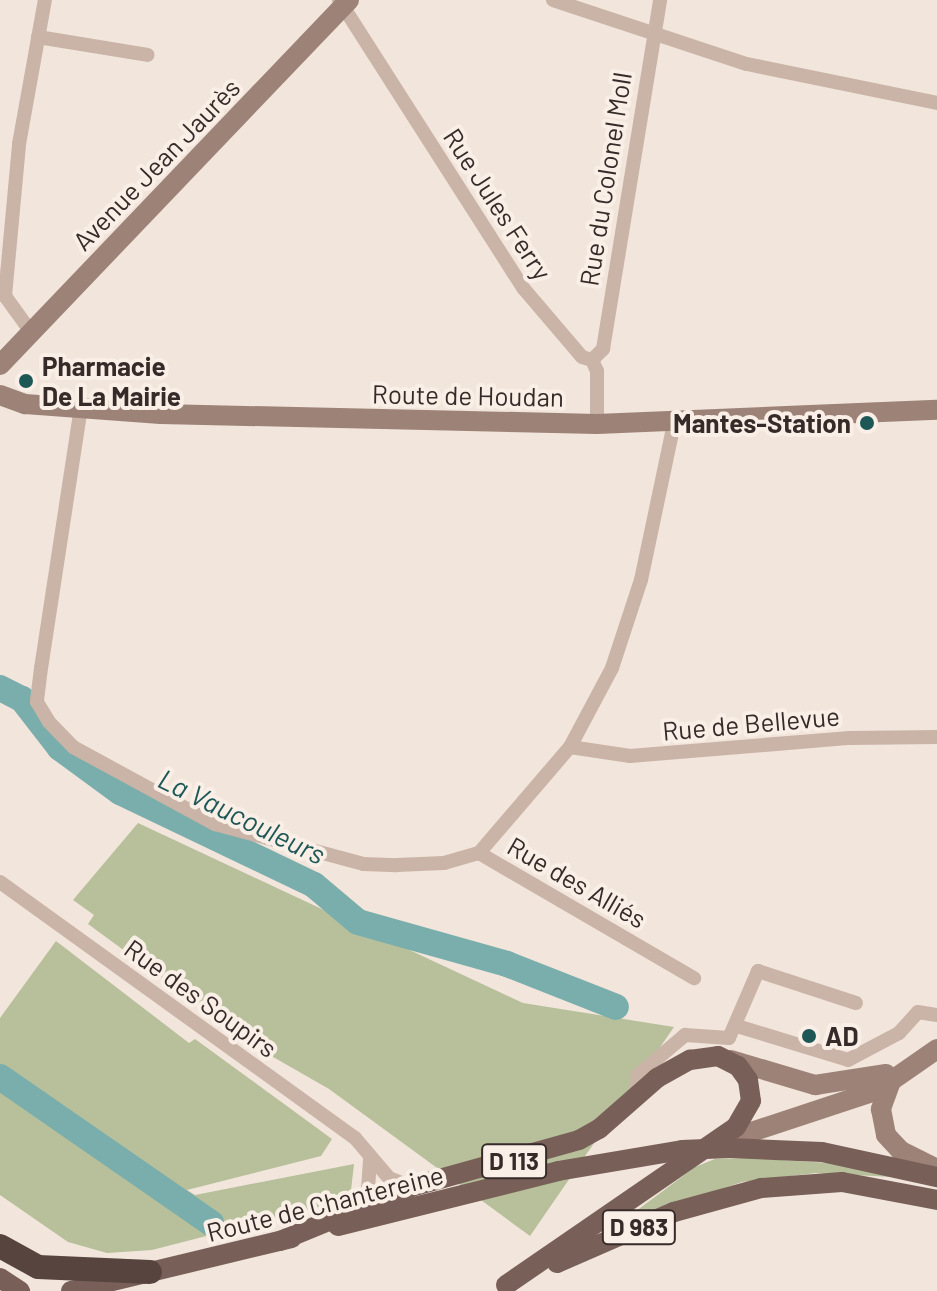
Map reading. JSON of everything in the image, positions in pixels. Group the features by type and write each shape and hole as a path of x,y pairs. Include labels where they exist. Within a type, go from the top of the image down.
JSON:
{"highway":[{"path":"0,1246 38,1267 69,1273 150,1272"}],"main road":[{"name":"Avenue Jean Jaurès","path":"0,365 344,2"},
{"name":"Route de Houdan","path":"0,395 25,404 161,414 597,424 937,410"},
{"name":"D 113","path":"280,1241 411,1187 559,1148 599,1129 669,1069 690,1060 712,1056 798,1083 846,1083 895,1069 937,1036"},
{"path":"671,1168 754,1129 890,1084 937,1049"},
{"path":"501,1288 747,1114 750,1087 731,1060"},
{"path":"890,1084 881,1109 886,1135 901,1151 937,1169"},
{"name":"Route de Chantereine","path":"71,1291 558,1171 682,1150 730,1148 822,1152 937,1177"},
{"name":"D 983","path":"501,1288 674,1212 742,1191 842,1182 937,1200"},
{"path":"0,1278 20,1291"}],"street":[{"path":"31,332 5,296 19,144 45,0"},
{"path":"553,0 747,64 937,103"},
{"name":"Rue du Colonel Moll","path":"592,360 603,349 651,31 660,0"},
{"name":"Rue Jules Ferry","path":"344,2 524,289 582,357 592,360"},
{"path":"38,37 148,55"},
{"path":"592,360 597,371 597,424"},
{"path":"81,407 37,702 61,738 203,819 277,844 363,864 444,863 479,853"},
{"name":"Rue des Alliés","path":"674,423 641,580 612,668 570,747 479,853 694,978"},
{"name":"Rue de Bellevue","path":"570,747 630,756 850,738 937,737"},
{"name":"Rue des Soupirs","path":"0,882 355,1138 389,1178 411,1187"},
{"path":"731,1060 733,1032 758,971 856,1003"},
{"path":"635,1098 638,1075 685,1035 733,1032 848,1060 899,1033 918,1012 937,1015"},
{"path":"358,1207 368,1189 370,1157"}],"green space":[{"path":"138,823 523,1003 674,1027 530,1236 329,1089 242,1039 248,1029 225,1012 219,1020 88,924 94,915 73,900"},
{"path":"56,941 189,1043 195,1039 332,1139 321,1156 187,1190 195,1195 354,1164 350,1199 152,1250 107,1253 68,1242 0,1195 0,1018"},
{"path":"715,1159 831,1163 893,1177 816,1173 742,1182 620,1223 695,1167"}],"waterway":[{"name":"La Vaucouleurs","path":"0,688 22,699 60,748 120,792 314,885 358,922 507,964 616,1007"},
{"name":"La Vaucouleurs","path":"0,1077 211,1223"}],"place":[{"name":"Pharmacie De La Mairie","path":"26,381"},
{"name":"Mantes-Station","path":"867,423"},
{"name":"AD","path":"809,1036"}]}
